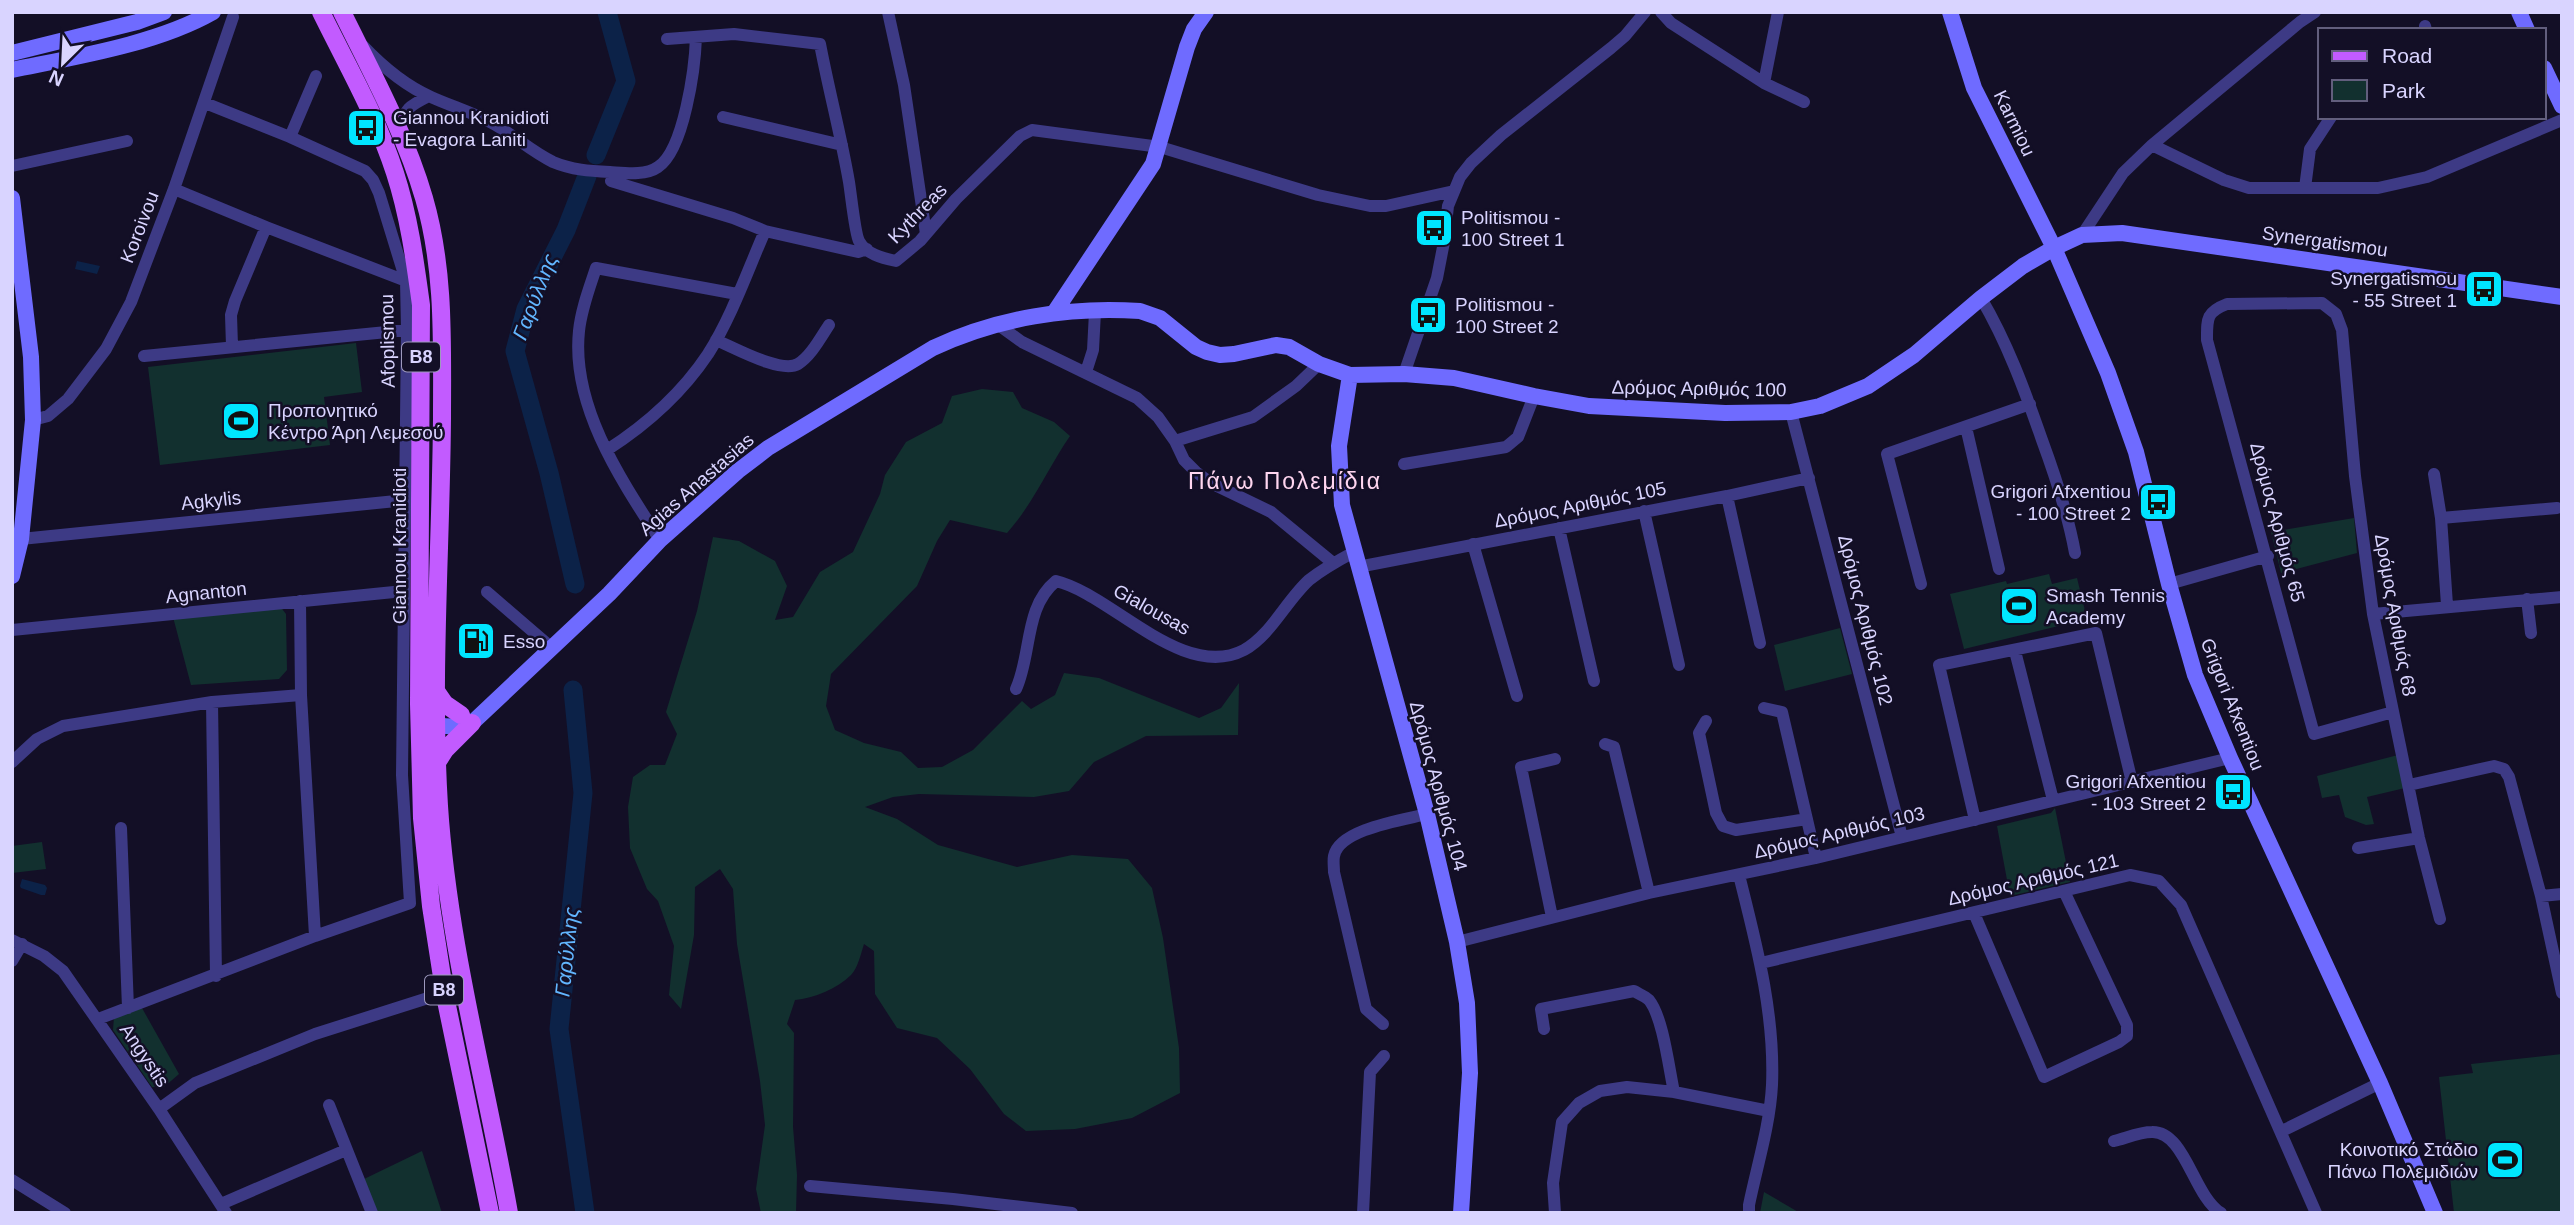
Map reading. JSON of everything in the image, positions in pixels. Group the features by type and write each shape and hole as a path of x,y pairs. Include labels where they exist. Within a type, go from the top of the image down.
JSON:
{"main road":[{"name":"Giannou Kranidioti","path":"321,12 372,114 395,172 406,212 421,305 431,720"},
{"name":"Giannou Kranidioti","path":"342,12 399,130 424,200 442,306 436,691 431,720"},
{"path":"436,691 445,704 471,717 438,761"},
{"name":"B8","path":"431,720 438,761 443,855 452,928 509,1213"},
{"name":"B8","path":"431,720 422,818 425,858 445,996 489,1213"}],"street":[{"path":"12,53 137,22 164,12"},
{"path":"12,70 87,54 164,33 213,12"},
{"path":"888,12 904,85 926,234"},
{"path":"1054,313 1147,175 1160,147 1187,47 1194,29 1206,12"},
{"path":"1404,374 1437,278 1448,206 1460,177 1501,135 1625,36 1645,12"},
{"path":"1661,12 1671,23 1764,83 1804,102"},
{"path":"1764,83 1778,12"},
{"name":"Karmiou","path":"1950,12 1974,88 2054,248"},
{"path":"2082,235 2123,173 2152,145 2315,12"},
{"path":"2519,12 2526,28"},
{"name":"Koroivou","path":"33,420 48,416 68,399 106,349 131,302 205,103 233,17"},
{"name":"Kythreas","path":"696,37 734,34 820,44 842,145 856,220 856,235 860,244 867,249 896,261 926,234 1020,136 1032,130 1160,147"},
{"path":"354,35 389,70 429,96 498,126 539,155 580,170 628,173 657,168 677,141 688,93 696,37 667,39"},
{"path":"2546,72 2562,106"},
{"path":"290,137 316,76"},
{"path":"399,130 404,113 413,104 429,96"},
{"name":"Afoplismou","path":"205,103 352,164 373,180 406,281 402,775 410,903 315,936"},
{"path":"723,117 842,145"},
{"path":"2305,188 2310,149 2330,119"},
{"path":"2152,145 2224,180 2249,188 2378,188 2427,177 2562,120"},
{"path":"12,166 127,141"},
{"path":"1160,147 1318,195 1370,206 1386,206 1454,191"},
{"path":"611,181 733,218 765,231 858,252 867,249"},
{"path":"174,189 406,281"},
{"path":"12,198 31,357 33,420 21,539 13,571"},
{"path":"232,346 231,314 266,227"},
{"path":"607,450 654,416 689,379 716,340 765,231"},
{"name":"Synergatismou","path":"2082,235 2122,233 2562,297"},
{"name":"Δρόμος Αριθμός 100","path":"1350,375 1404,374 1454,378 1534,397 1589,406 1725,413 1791,412 1820,406 1868,386 1914,355 1981,298 2023,267 2082,235"},
{"name":"Grigori Afxentiou","path":"2054,248 2108,373 2136,452 2195,675 2230,758 2381,1083 2435,1213"},
{"path":"660,540 620,477 584,395 578,356 582,311 596,268 737,294"},
{"path":"1981,298 1996,322 2030,404 2068,513 2075,553"},
{"name":"Δρόμος Αριθμός 68","path":"2207,320 2214,309 2227,304 2322,303 2336,314 2342,330 2355,476 2373,614 2419,838 2440,919"},
{"name":"Agias Anastasias","path":"471,717 552,648 609,594 660,540 738,471 768,448 933,348 956,338 997,324 1054,313 1126,310 1150,313 1172,326 1196,347 1208,352 1234,354 1276,345 1302,353 1318,364 1350,375"},
{"path":"1086,372 1093,350 1095,312"},
{"name":"Δρόμος Αριθμός 65","path":"2207,320 2207,340 2268,556 2314,734 2393,712"},
{"path":"997,324 1022,342 1137,398 1158,417 1175,441 1184,460 1196,472 1211,483 1271,512 1333,563"},
{"path":"716,340 777,366 790,366 798,364 805,357 829,325"},
{"path":"144,356 407,330"},
{"path":"1175,441 1253,417 1296,386 1318,364"},
{"name":"Δρόμος Αριθμός 104","path":"1350,375 1339,446 1342,505 1427,814 1457,942 1467,1003 1470,1073 1461,1213"},
{"path":"1404,464 1506,447 1518,437 1534,397"},
{"path":"1921,584 1887,454 2030,404"},
{"name":"Δρόμος Αριθμός 102","path":"1791,412 1902,837"},
{"path":"1966,427 1999,569"},
{"path":"2434,474 2441,518 2446,606"},
{"name":"Δρόμος Αριθμός 105","path":"1356,559 1473,544 1810,478"},
{"path":"1727,496 1759,643"},
{"name":"Agkylis","path":"21,539 406,500"},
{"path":"2441,518 2557,508"},
{"path":"1644,511 1679,665"},
{"path":"1559,528 1594,681"},
{"path":"1473,544 1517,696"},
{"path":"2169,584 2268,556"},
{"name":"Gialousas","path":"1016,690 1021,678 1035,607 1044,591 1056,581 1073,585 1151,634 1195,655 1219,658 1244,650 1266,631 1309,581 1333,563 1356,559"},
{"name":"Agnanton","path":"12,630 404,591"},
{"path":"487,592 552,648"},
{"path":"2373,614 2562,597"},
{"path":"2527,599 2531,633"},
{"path":"98,1020 315,936 301,695 300,601"},
{"path":"1975,820 1939,665 2095,633 2132,782"},
{"path":"2015,650 2053,800"},
{"path":"12,762 37,739 63,726 212,702 301,695"},
{"path":"212,702 216,975"},
{"path":"1764,708 1782,712 1816,858"},
{"path":"431,720 471,717"},
{"path":"1706,721 1699,733 1716,813 1723,825 1736,830 1807,819"},
{"path":"1605,744 1614,747 1649,893"},
{"name":"Δρόμος Αριθμός 103","path":"1457,942 1649,893 1816,858 2230,758"},
{"path":"1552,917 1521,767 1555,759"},
{"path":"2409,785 2494,766 2504,769 2509,777 2541,896 2562,993"},
{"path":"1383,1024 1366,1009 1334,872 1334,855 1340,843 1351,834 1427,814"},
{"path":"121,828 128,1008"},
{"path":"2358,848 2419,838"},
{"path":"1739,875 1761,963 1772,1046 1769,1111 1749,1213"},
{"name":"Δρόμος Αριθμός 121","path":"1761,963 2130,875 2159,881 2182,905 2316,1213"},
{"path":"1974,913 2044,1077 2127,1036 2127,1024 2064,891"},
{"path":"2541,896 2562,894"},
{"path":"12,961 17,942"},
{"name":"Angystis","path":"17,942 44,956 63,971 224,1208"},
{"path":"1544,1029 1541,1009 1634,991 1648,998 1657,1014 1674,1093"},
{"path":"159,1109 195,1083 314,1034 428,998 445,996"},
{"path":"1363,1213 1370,1072 1384,1056"},
{"path":"2282,1131 2381,1083"},
{"path":"1556,1213 1553,1183 1562,1122 1579,1103 1600,1091 1628,1087 1769,1111"},
{"path":"329,1105 372,1213"},
{"path":"2114,1142 2152,1132 2166,1135 2177,1145 2214,1209 2221,1213"},
{"path":"224,1208 346,1150"},
{"path":"12,1180 65,1213"},
{"path":"810,1186 1072,1213"}],"green space":[{"name":"Προπονητικό Κέντρο Άρη Λεμεσού","path":"356,343 362,392 324,397 330,445 160,465 148,367"},
{"path":"982,389 1013,392 1022,408 1054,422 1070,436 1025,510 1007,533 950,520 937,541 917,586 831,674 826,706 835,730 864,743 901,752 918,768 942,767 973,750 1022,701 1031,709 1055,695 1064,673 1099,678 1199,718 1221,708 1239,683 1238,735 1146,736 1094,762 1069,791 1034,797 919,794 893,797 865,807 897,819 938,845 1017,867 1072,855 1128,859 1152,888 1163,938 1179,1048 1180,1093 1132,1118 1075,1129 1026,1131 1004,1114 970,1069 937,1038 897,1028 875,994 874,951 864,944 856,968 839,985 825,992 795,1000 787,1024 794,1033 796,1213 761,1213 756,1189 765,1125 737,944 733,889 720,869 695,887 694,935 681,1009 669,995 674,946 658,901 647,889 630,848 628,807 633,777 650,765 665,765 677,734 666,712 697,611 713,537 739,541 775,561 787,586 775,620 793,617 820,572 853,552 880,494 885,475 906,442 942,423 952,396"},
{"path":"2354,518 2357,553 2281,573 2271,532"},
{"name":"Smash Tennis Academy","path":"2049,574 2052,584 2077,578 2087,619 1964,649 1950,594"},
{"path":"279,605 286,614 287,670 279,679 191,685 173,617"},
{"path":"1840,628 1852,674 1785,691 1774,645"},
{"path":"2398,755 2405,788 2367,797 2374,824 2366,825 2345,817 2339,795 2322,798 2317,776"},
{"path":"2055,808 2070,882 2010,896 1997,826 2051,813"},
{"path":"42,842 46,869 12,873 12,846"},
{"path":"142,1008 179,1074 164,1087 152,1087 113,1030 114,1017"},
{"name":"Κοινοτικό Στάδιο Πάνω Πολεμιδιών","path":"2562,1054 2562,1213 2454,1213 2439,1077 2473,1073 2471,1064"},
{"path":"422,1151 442,1213 376,1213 362,1180"},
{"path":"1764,1192 1800,1213 1760,1213"}],"water":[{"path":"77,261 100,266 97,274 75,269"},
{"path":"22,879 45,885 45,895 21,888"}],"waterway":[{"name":"Γαρύλλης","path":"596,155 626,81 607,12"},
{"name":"Γαρύλλης","path":"575,584 549,473 515,351 526,309 566,230 587,176"},
{"name":"Γαρύλλης","path":"573,690 583,793 559,1029 585,1213"}],"place":[{"name":"Giannou Kranidioti - Evagora Laniti","path":"366,128"},
{"name":"Politismou - 100 Street 1","path":"1434,228"},
{"name":"Synergatismou - 55 Street 1","path":"2484,289"},
{"name":"Politismou - 100 Street 2","path":"1428,315"},
{"name":"Προπονητικό Κέντρο Άρη Λεμεσού","path":"241,421"},
{"name":"Grigori Afxentiou - 100 Street 2","path":"2158,502"},
{"name":"Smash Tennis Academy","path":"2019,606"},
{"name":"Esso","path":"476,641"},
{"name":"Grigori Afxentiou - 103 Street 2","path":"2233,792"},
{"name":"Κοινοτικό Στάδιο Πάνω Πολεμιδιών","path":"2505,1160"}],"district":[{"name":"Πάνω Πολεμίδια","path":"1285,481"}]}
